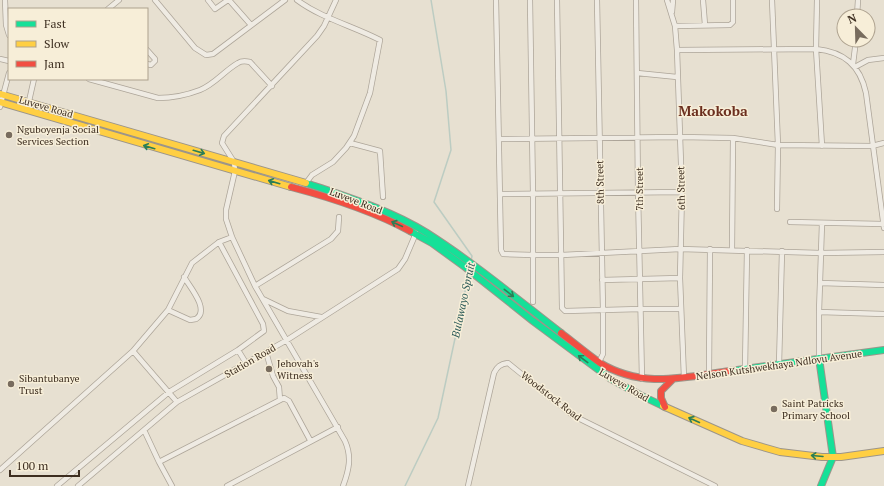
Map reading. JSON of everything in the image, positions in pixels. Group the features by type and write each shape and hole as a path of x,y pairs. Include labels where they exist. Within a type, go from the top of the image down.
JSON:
{"street":[{"path":"5,0 6,25 8,32"},
{"path":"110,8 119,0"},
{"path":"155,0 195,48 206,55 213,54 285,0"},
{"path":"208,0 214,9 229,0 251,25"},
{"path":"297,0 308,8 329,18 362,30 380,40 370,93 354,136 350,143 333,162 312,175 306,183"},
{"path":"336,0 329,18 314,41 224,136 222,142 234,162 235,171 226,210 226,219 232,237 255,286 338,427 348,448 350,466 344,486"},
{"path":"496,0 501,250 503,254 562,255 680,249 822,253 884,252"},
{"path":"530,0 534,302"},
{"path":"557,0 563,310 681,309"},
{"name":"8th Street","path":"597,0 603,310 603,354 599,362"},
{"name":"7th Street","path":"636,0 642,379"},
{"name":"6th Street","path":"667,0 672,12 675,26 677,50 682,192 680,278 684,378"},
{"path":"672,12 673,0"},
{"path":"704,0 705,25"},
{"path":"675,26 730,25 732,23 732,0"},
{"path":"772,0 778,145 776,209"},
{"path":"817,0 816,48 822,146"},
{"path":"677,50 816,48 837,53 854,65"},
{"path":"790,222 884,226 865,89 854,65 855,48"},
{"path":"148,51 155,58 155,61 151,65 148,64"},
{"path":"854,65 868,60 884,58"},
{"path":"93,80 158,98 169,98 201,90 216,81 238,63 246,61 250,62 272,86"},
{"path":"637,73 677,77"},
{"path":"0,104 8,76"},
{"path":"26,110 34,80"},
{"name":"Luveve Road","path":"2,94 306,183 354,199 402,220 426,233 478,269 569,341 618,373 642,379 673,379"},
{"name":"Luveve Road","path":"0,104 26,110 324,196 358,208 416,233 466,267 533,321 600,371 640,395 750,444 780,452 833,457 884,451"},
{"path":"499,139 680,137 733,138 778,145 872,146 884,143"},
{"path":"732,250 733,138"},
{"path":"350,143 380,151 383,197"},
{"path":"500,194 682,192"},
{"path":"255,286 331,239 338,231 339,217"},
{"path":"821,486 833,457 819,358 822,223"},
{"name":"Station Road","path":"78,486 177,402 287,340 398,269 405,259 416,233"},
{"path":"0,470 133,351 168,310 192,263 219,242 232,237"},
{"path":"57,486 169,392 238,350 264,331 264,326 219,242"},
{"path":"709,374 710,249"},
{"path":"745,370 747,250"},
{"path":"779,365 782,251"},
{"path":"168,310 190,320 196,319 200,314 201,306 184,277"},
{"path":"602,280 680,278"},
{"path":"820,283 884,285"},
{"path":"263,299 288,311 321,317"},
{"path":"819,312 884,314"},
{"path":"238,350 246,363"},
{"name":"Nelson Kutshwekhaya Ndlovu Avenue","path":"673,379 884,350"},
{"path":"133,351 177,402"},
{"path":"266,352 272,376 279,386 280,400"},
{"name":"Woodstock Road","path":"468,486 494,373 497,367 508,363 572,415 715,486"},
{"path":"665,407 661,398 661,391 673,379"},
{"path":"159,462 284,398 289,401 310,440"},
{"path":"227,486 310,440 338,427"},
{"path":"144,430 172,486"}],"waterway":[{"name":"Bulawayo Spruit","path":"431,0 446,91 451,150 434,202 472,256 471,261"},
{"name":"Bulawayo Spruit","path":"405,486 438,418 469,273"}],"traffic: fast":[{"path":"306,183 353,199 398,217 427,233 478,269 561,333"},
{"path":"410,231 432,243 465,267 533,321 611,379 663,406"},
{"path":"730,371 884,350"},
{"path":"819,358 833,457 821,486"}],"traffic: slow":[{"path":"0,94 306,183"},
{"path":"0,102 291,187"},
{"path":"663,406 742,441 780,452 822,457 841,457 884,451"}],"traffic: jam":[{"path":"291,187 321,195 352,206 410,231"},
{"path":"561,333 600,363 616,371 632,376 648,379 664,379 730,371"},
{"path":"665,407 661,398 661,391 673,379"}],"place":[{"name":"Nguboyenja Social Services Section","path":"9,135"},
{"name":"Jehovah's Witness","path":"269,369"},
{"name":"Sibantubanye Trust","path":"11,384"},
{"name":"Saint Patricks Primary School","path":"774,409"}],"district":[{"name":"Makokoba","path":"713,110"}]}
